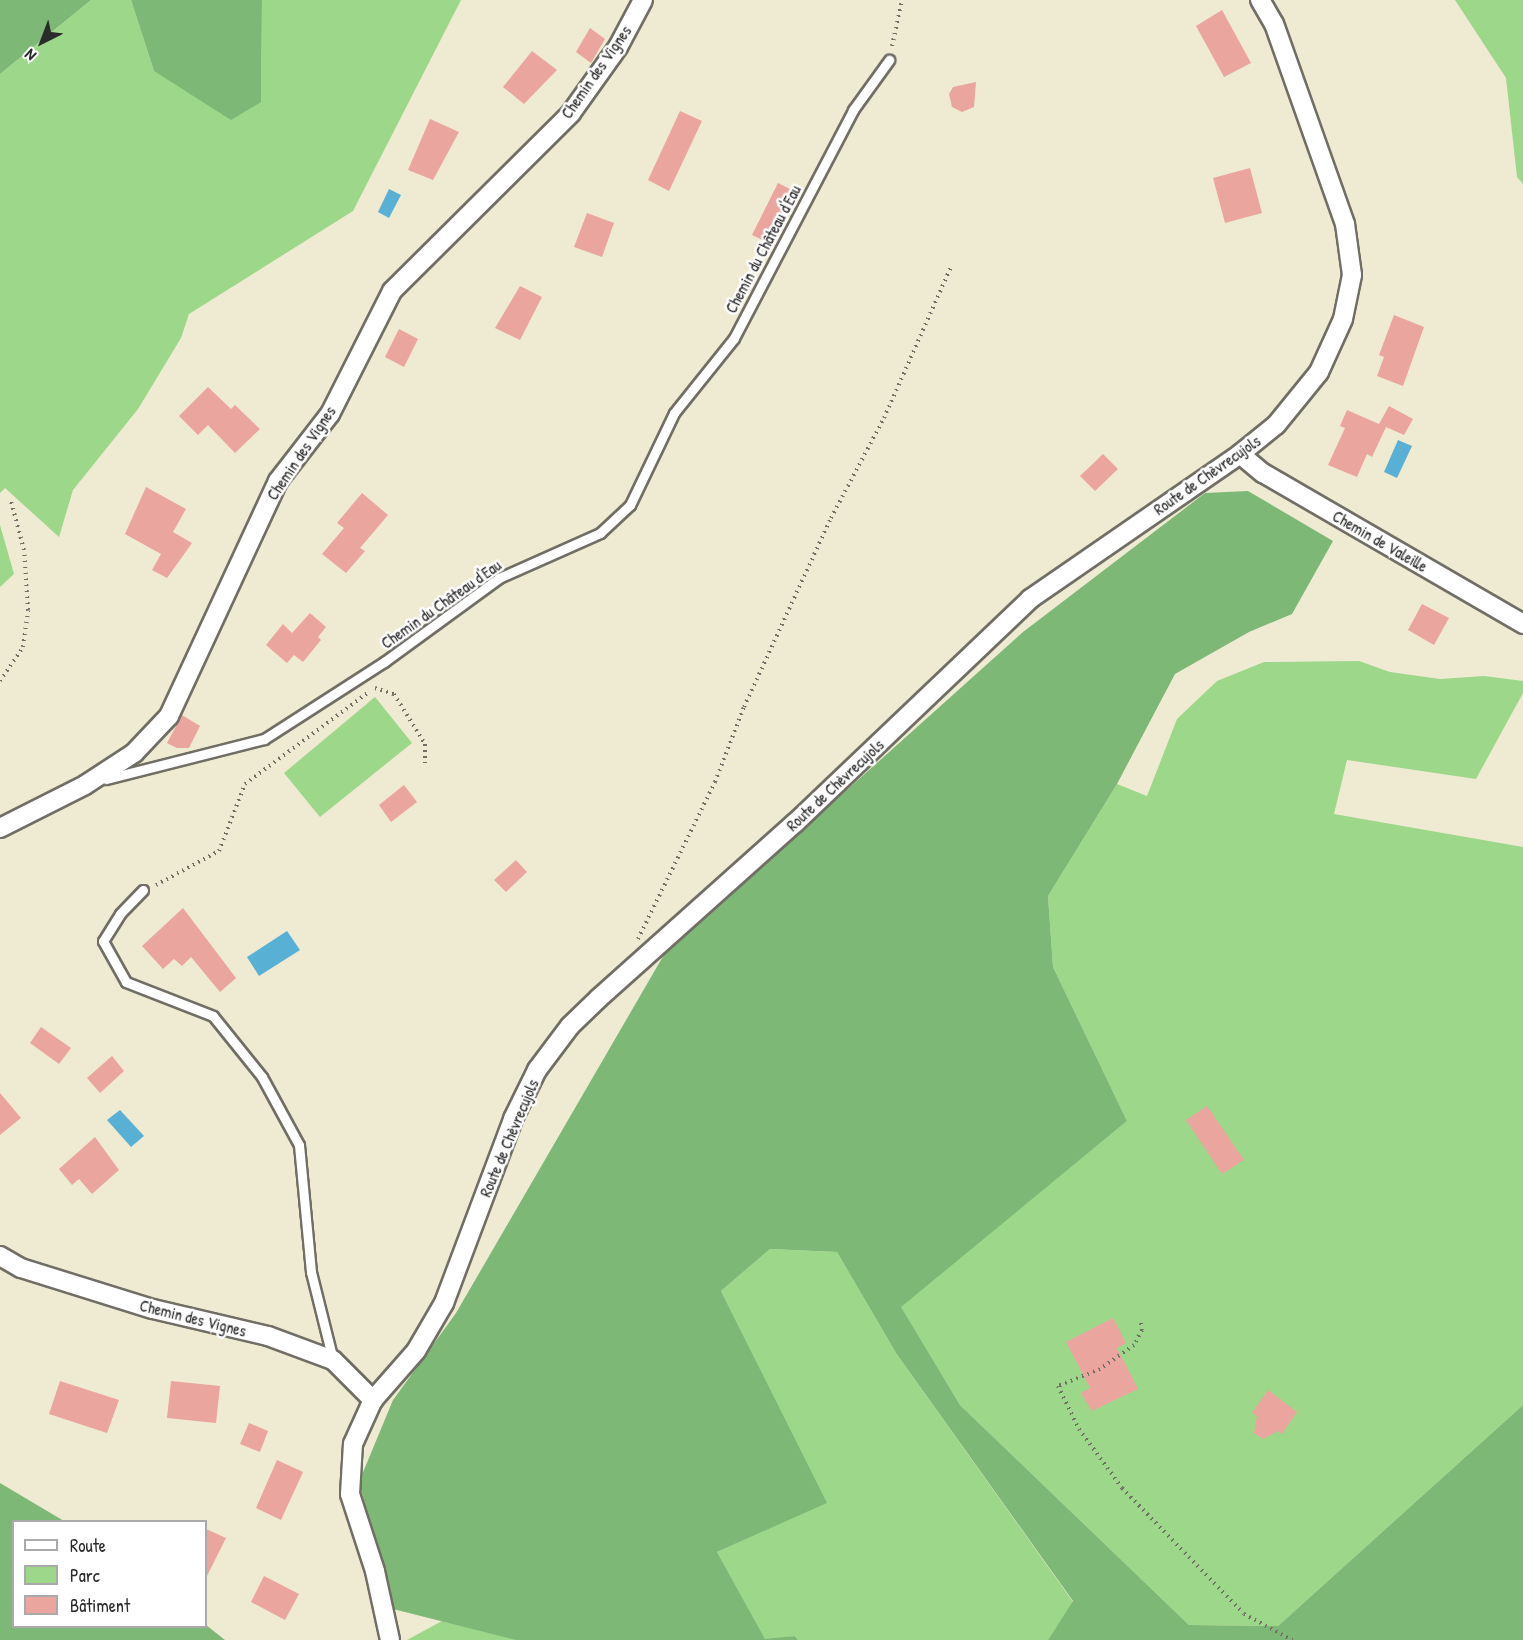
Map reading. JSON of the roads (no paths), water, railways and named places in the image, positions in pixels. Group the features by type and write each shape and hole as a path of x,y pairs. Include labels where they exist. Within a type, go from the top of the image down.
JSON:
{"street":[{"name":"Chemin des Vignes","path":"0,828 85,785 134,753 169,716 278,481 330,414 392,291 571,113 618,46 643,0"},
{"name":"Route de Chèvrecujols","path":"390,1640 375,1571 350,1494 353,1444 373,1400 416,1351 444,1303 513,1119 537,1070 570,1026 795,823 1030,599 1240,454 1276,425 1319,372 1343,319 1352,275 1345,224 1274,24 1260,0"},
{"name":"Chemin de Valeille","path":"1240,454 1263,473 1523,624"},
{"name":"Chemin des Vignes","path":"0,1256 21,1268 268,1336 333,1360 373,1400"}],"lane":[{"name":"Chemin du Château d'Eau","path":"85,785 264,739 384,662 499,578 600,533 630,505 674,413 734,338 853,110 889,60"},
{"path":"143,890 120,914 103,941 126,982 213,1017 262,1077 299,1145 311,1272 333,1360"}],"water":[{"path":"389,189 401,195 389,218 378,212"},
{"path":"1398,440 1412,446 1397,478 1384,472"},
{"path":"287,931 300,950 259,976 247,957"},
{"path":"120,1110 144,1136 131,1147 107,1120"}]}
